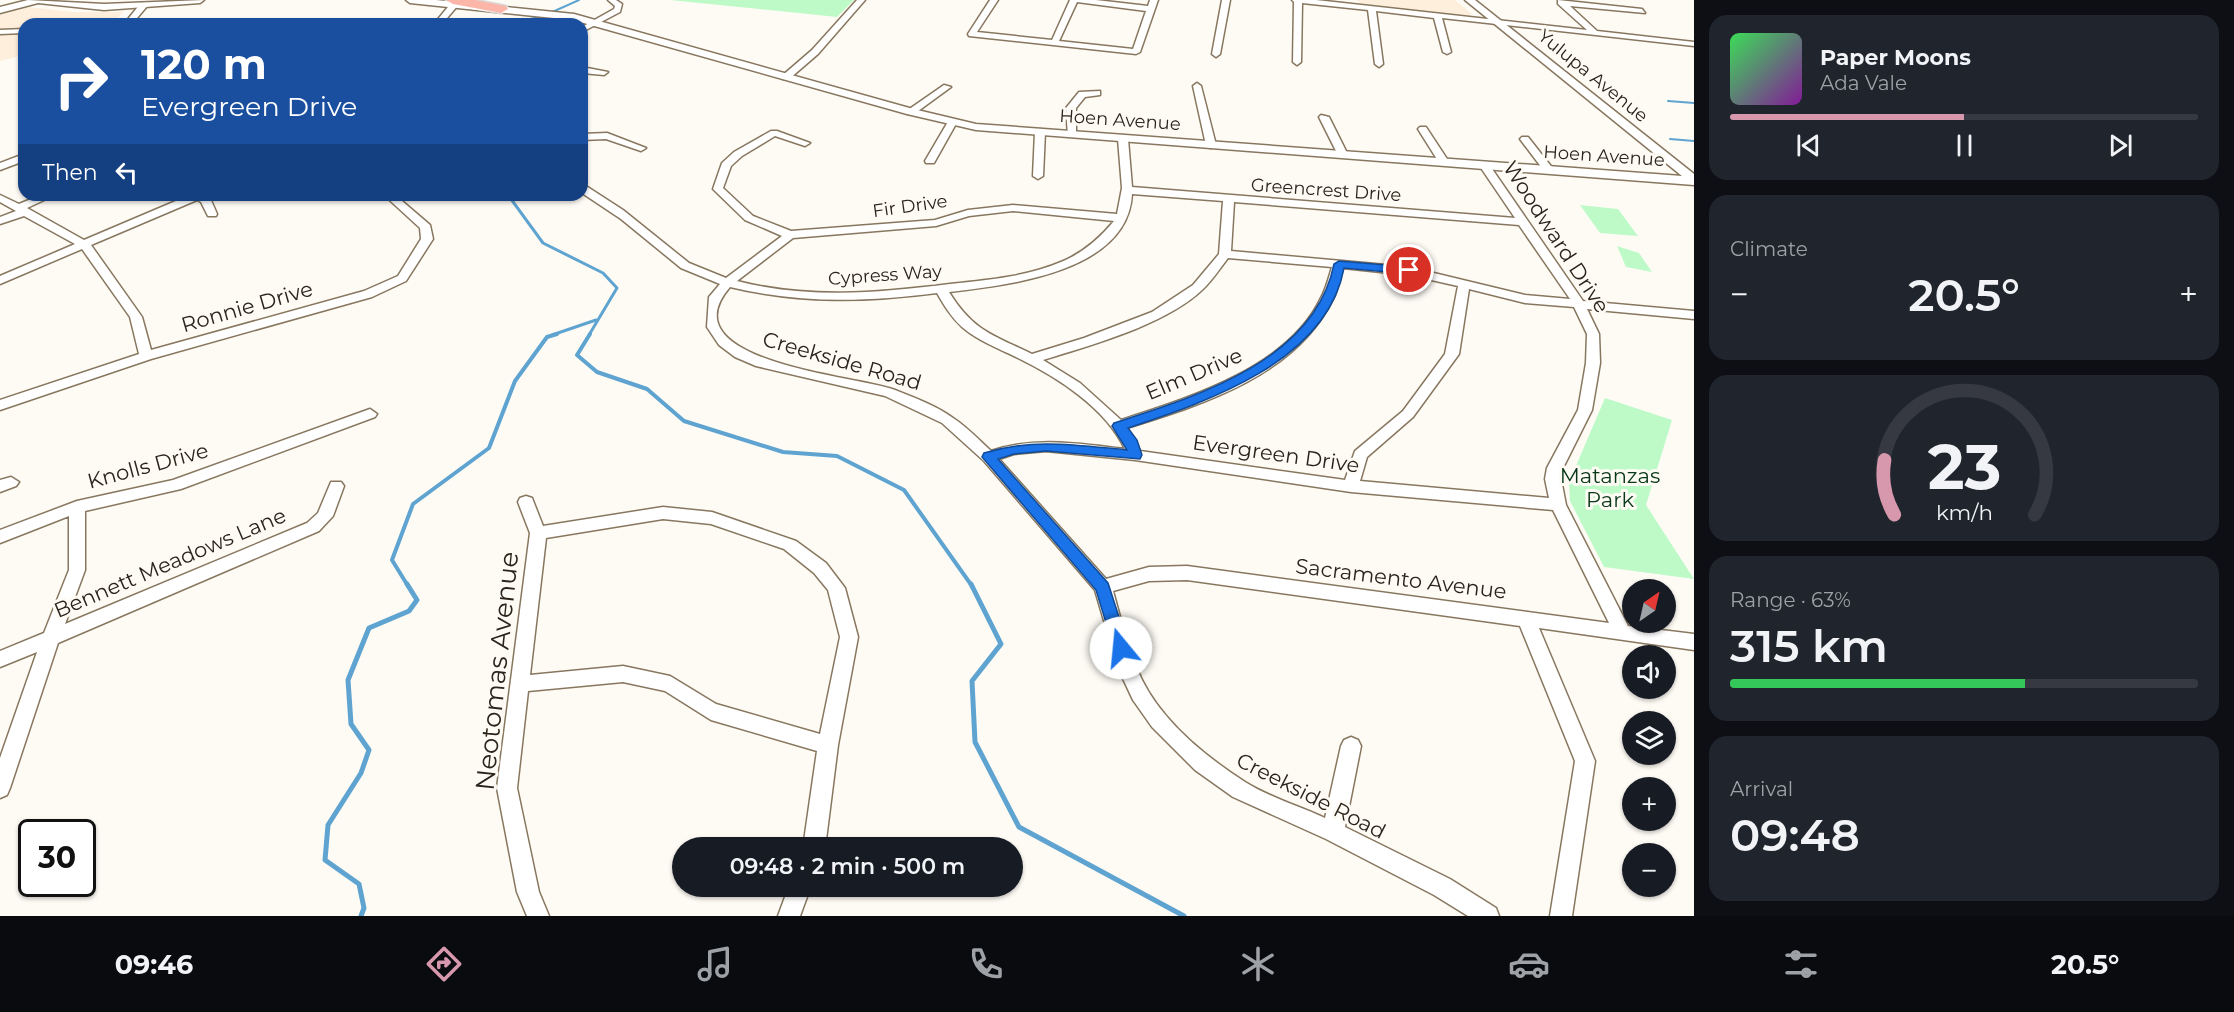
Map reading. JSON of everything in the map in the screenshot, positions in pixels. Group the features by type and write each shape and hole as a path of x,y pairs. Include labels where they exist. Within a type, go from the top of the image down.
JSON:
{"highway":[{"path":"454,2 501,9"}],"street":[{"path":"0,9 38,0 86,6 144,5 200,0"},
{"path":"411,0 454,2"},
{"path":"588,27 618,9 612,0"},
{"path":"786,77 814,52 861,0"},
{"path":"994,0 972,34 1136,52 1154,0"},
{"path":"1055,42 1076,0 1151,9"},
{"path":"1216,54 1226,0"},
{"path":"1297,62 1297,0 1694,44"},
{"name":"Yulupa Avenue","path":"1469,0 1694,181"},
{"path":"1560,1 1595,33"},
{"path":"1560,1 1642,11"},
{"path":"442,18 454,2"},
{"path":"133,18 144,5"},
{"path":"1372,8 1379,64"},
{"name":"Hoen Avenue","path":"501,9 575,18"},
{"path":"1437,16 1447,52"},
{"name":"Hoen Avenue","path":"588,21 952,122 1071,135 1694,181"},
{"path":"0,32 18,31"},
{"path":"588,71 604,72"},
{"path":"1197,86 1211,145"},
{"path":"911,112 947,87"},
{"path":"1071,135 1071,108 1082,94 1096,93"},
{"path":"1324,117 1343,155"},
{"path":"930,161 952,122"},
{"path":"1423,129 1444,162"},
{"path":"1038,176 1040,132"},
{"name":"Fir Drive","path":"805,143 774,133 738,154 726,165 718,189 749,218 790,236 936,223 968,213 1013,208 1122,218"},
{"path":"588,137 607,136 641,148"},
{"path":"1122,218 1126,190 1123,139"},
{"path":"1525,139 1549,170"},
{"path":"0,166 18,159"},
{"name":"Woodward Drive","path":"1484,165 1579,304 1593,334 1593,363 1585,410 1555,468 1553,479 1558,505 1622,632"},
{"name":"Greencrest Drive","path":"1126,190 1525,222"},
{"name":"Cypress Way","path":"588,192 625,216 674,260 700,273 728,282 792,295 836,298 878,297 1005,282 1057,267 1100,243 1122,218"},
{"path":"0,198 85,244 114,289 136,317 146,356"},
{"path":"1031,359 1089,341 1156,315 1197,288 1225,254 1229,199"},
{"path":"0,222 38,201"},
{"path":"0,280 185,201"},
{"path":"206,201 212,214"},
{"name":"Ronnie Drive","path":"0,405 146,356 368,294 402,278 427,239 426,227 396,201"},
{"name":"Creekside Road","path":"790,236 728,282 715,297 713,327 724,342 740,354 761,363 889,393 917,404 947,420 989,457 1103,587 1127,668 1140,694 1159,721 1202,763 1240,790 1334,832 1442,886 1488,916"},
{"path":"1225,254 1409,270 1525,298 1694,315"},
{"name":"Elm Drive","path":"1119,426 1185,405 1265,365 1289,347 1313,321 1336,282 1339,264"},
{"path":"1351,486 1360,455 1407,414 1452,354 1464,284"},
{"path":"941,289 964,323 997,344 1031,359 1074,387 1119,426 1130,440 1135,455"},
{"name":"Knolls Drive","path":"0,788 50,639 77,570 77,507 176,485 370,414"},
{"name":"Evergreen Drive","path":"989,457 1014,449 1046,446 1135,455 1351,486 1558,505"},
{"name":"Bennett Meadows Lane","path":"0,659 313,527 325,516 336,486"},
{"name":"Neotomas Avenue","path":"526,502 538,533 507,788 528,892 538,916"},
{"path":"0,537 77,507"},
{"path":"538,533 663,513 712,518 790,545 820,568 836,588 849,637 828,745 815,837"},
{"name":"Sacramento Avenue","path":"1103,587 1149,574 1187,573 1622,632"},
{"path":"1526,618 1585,761 1561,916"},
{"name":"Sacramento Avenue","path":"1629,633 1694,642"},
{"path":"520,684 622,674 670,684 711,711 828,745"},
{"path":"1334,832 1351,746"},
{"path":"789,916 796,897"}],"shaded area":[{"path":"1357,0 1455,0 1472,14 1468,16 1361,4"},
{"path":"29,7 73,12 123,12 118,18 18,18 18,28 0,29 0,14"},
{"path":"18,33 18,56 0,61 0,34"}],"green space":[{"path":"670,0 854,0 837,17"},
{"path":"1580,205 1618,209 1638,236 1600,233"},
{"path":"1617,246 1639,253 1652,272 1626,267"},
{"name":"Matanzas Park","path":"1605,398 1672,420 1646,505 1694,579 1604,567 1570,501 1569,482"}],"waterway":[{"path":"550,13 579,0"},
{"path":"534,18 543,16"},
{"path":"1668,101 1694,103"},
{"path":"1670,139 1694,141"},
{"path":"512,201 543,243 603,273 617,288 589,335"},
{"path":"552,335 596,320"},
{"path":"408,586 392,560 413,504 489,448 515,381 547,337 557,334"},
{"path":"590,334 577,355 597,372 647,389 684,421 783,452 837,456 904,490 972,586"},
{"path":"361,916 364,908 359,884 325,860 328,825 361,773 369,750 351,724 348,680 369,628 409,611 417,600 407,584"},
{"path":"972,586 1001,644 972,681 975,742 1019,827 1184,916"}],"route":[{"path":"1121,648 1103,587 1055,535 989,457 1014,449 1046,446 1135,455 1130,440 1119,426 1185,405 1265,365 1289,347 1308,328 1325,305 1336,282 1339,264 1409,270"}]}
